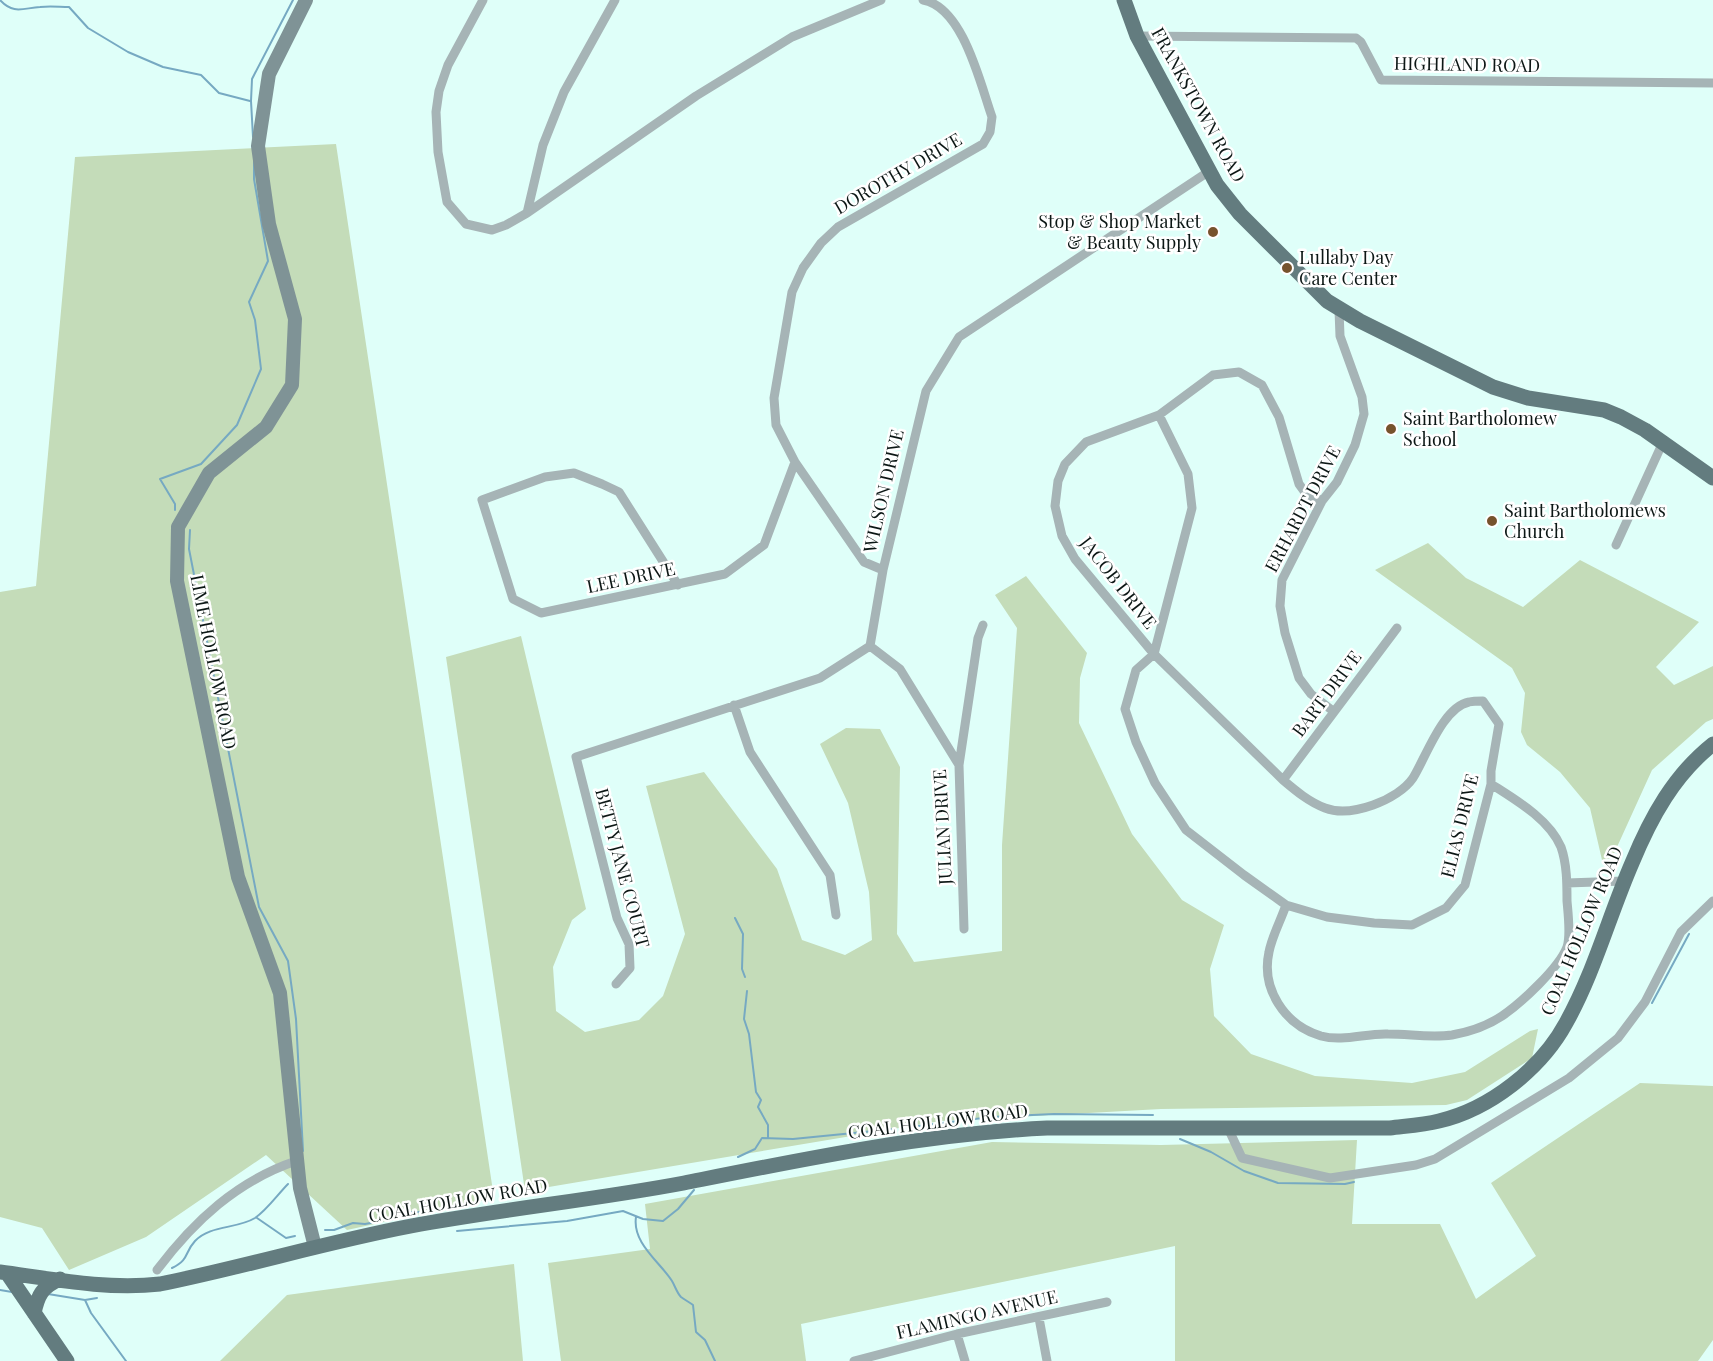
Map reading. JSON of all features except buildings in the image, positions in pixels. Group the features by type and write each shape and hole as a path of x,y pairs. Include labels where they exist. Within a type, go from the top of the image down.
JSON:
{"main road":[{"name":"FRANKSTOWN ROAD","path":"1124,0 1137,36 1208,172 1240,214 1315,290 1339,310 1493,387 1528,398 1604,410 1632,422 1713,477"},
{"name":"COAL HOLLOW ROAD","path":"2,1269 60,1280 123,1286 160,1284 315,1247 438,1221 604,1197 768,1165 955,1136 1047,1128 1390,1128 1440,1121 1481,1105 1503,1090 1539,1060 1565,1025 1648,824 1660,803 1687,768 1713,744"},
{"path":"2,1269 31,1292 34,1313 67,1361"},
{"path":"31,1292 60,1280"}],"street":[{"name":"LIME HOLLOW ROAD","path":"306,0 269,74 258,146 269,224 295,320 292,385 266,427 208,473 177,527 177,581 238,877 280,993 296,1161 300,1188 315,1247"},
{"path":"483,0 448,65 439,91 436,112 438,152 447,202 466,224 492,230 527,213 696,96 792,37 881,0"},
{"path":"527,213 543,145 564,92 615,0"},
{"name":"DOROTHY DRIVE","path":"883,570 864,562 795,462 776,425 774,398 792,292 803,268 822,243 838,227 983,144 990,132 993,117 958,27 934,2 923,0"},
{"name":"HIGHLAND ROAD","path":"1137,36 1356,38 1361,42 1381,80 1713,83"},
{"name":"WILSON DRIVE","path":"870,646 883,570 926,391 959,337 1208,172"},
{"name":"ERHARDT DRIVE","path":"1333,711 1311,694 1299,678 1285,633 1280,606 1282,580 1322,501 1337,482 1355,446 1364,414 1362,397 1340,336 1339,310"},
{"name":"JACOB DRIVE","path":"1154,654 1075,559 1062,536 1055,506 1058,482 1065,464 1086,442 1159,415 1213,375 1239,372 1262,385 1280,417 1299,484 1307,495 1322,501"},
{"path":"1154,654 1192,508 1188,474 1159,415"},
{"path":"1616,545 1664,442"},
{"name":"LEE DRIVE","path":"678,585 619,492 602,484 574,473 545,477 482,500 513,599 541,613 678,585 725,574 764,545 795,462"},
{"path":"959,765 978,638 984,625"},
{"name":"BART DRIVE","path":"1283,780 1397,628"},
{"path":"836,915 830,875 750,752 734,705 820,678 870,646"},
{"name":"JULIAN DRIVE","path":"870,646 900,669 959,765 964,929"},
{"name":"ELIAS DRIVE","path":"1154,654 1283,780 1301,795 1327,809 1350,811 1374,805 1391,796 1411,780 1436,735 1454,709 1468,702 1483,701 1498,724 1491,784 1466,885 1446,908 1412,925 1327,917 1286,905 1244,875 1186,830 1155,783 1136,742 1125,709 1136,670 1154,654"},
{"name":"BETTY JANE COURT","path":"616,984 630,968 629,944 617,918 576,756 734,705"},
{"path":"1286,905 1269,952 1269,986 1281,1010 1320,1036 1347,1038 1386,1033 1450,1035 1475,1030 1502,1016 1549,975 1567,946 1567,883 1560,846 1550,830 1522,805 1491,784"},
{"path":"1567,883 1624,881"},
{"path":"1228,1128 1242,1158 1330,1178 1416,1165 1435,1159 1569,1078 1618,1038 1645,1002 1681,932 1713,901"},
{"path":"157,1270 189,1230 224,1199 244,1185 296,1161"},
{"name":"FLAMINGO AVENUE","path":"854,1361 957,1334 1107,1302"},
{"path":"1039,1318 1047,1361"},
{"path":"957,1334 965,1361"}],"green space":[{"path":"336,144 494,1198 347,1230 266,1155 146,1237 69,1270 42,1228 0,1217 0,592 36,586 75,157"},
{"path":"1428,543 1466,578 1523,607 1580,560 1699,622 1656,667 1674,685 1713,666 1713,719 1706,722 1652,770 1612,858 1602,860 1590,808 1560,772 1527,745 1521,732 1525,693 1512,668 1375,570"},
{"path":"1026,576 1087,653 1080,678 1079,723 1132,834 1182,900 1224,925 1210,969 1214,1016 1251,1054 1315,1076 1412,1083 1465,1072 1530,1031 1538,1029 1532,1058 1467,1100 1446,1105 1161,1109 941,1121 525,1191 446,657 521,636 586,909 572,920 553,967 556,1011 585,1032 639,1020 663,996 685,934 646,786 704,772 777,869 802,940 845,955 872,940 869,892 848,803 820,744 846,728 880,729 900,767 897,934 914,962 1002,951 1002,845 1017,628 995,595"},
{"path":"1640,1083 1713,1086 1713,1340 1698,1361 1175,1361 1175,1246 801,1324 806,1361 561,1361 548,1263 650,1249 645,1204 992,1142 1161,1145 1357,1140 1352,1224 1440,1224 1476,1299 1536,1256 1491,1183"},
{"path":"514,1264 523,1361 220,1361 287,1295"}],"waterway":[{"path":"0,0 14,9 69,7 88,28 128,52 163,67 201,75 219,93 250,101"},
{"path":"253,137 252,79 293,0"},
{"path":"175,510 175,504 160,479 201,464 237,425 261,369 255,320 249,302 268,261 254,179 254,161"},
{"path":"190,530 189,549 259,907 288,961 296,1019 303,1151"},
{"path":"735,918 743,934 742,969 745,977"},
{"path":"1652,1003 1689,934"},
{"path":"747,991 744,1019 749,1034 756,1092 761,1100 758,1107 768,1125 768,1138"},
{"path":"910,1127 991,1117 1054,1114 1153,1115"},
{"path":"738,1157 755,1149 762,1138 793,1139 894,1129"},
{"path":"1180,1139 1211,1152 1244,1171 1278,1183 1345,1184 1354,1182"},
{"path":"172,1268 182,1262 192,1245 201,1236 255,1218 288,1184"},
{"path":"457,1231 567,1221 623,1211 643,1219 663,1221 678,1209 694,1190"},
{"path":"325,1230 334,1230 353,1223 365,1224 381,1221 405,1212 432,1212"},
{"path":"636,1217 636,1226 642,1244 667,1274 682,1298 693,1305 696,1332 705,1340 715,1361"},
{"path":"257,1218 286,1238 295,1236"},
{"path":"0,1290 12,1292"},
{"path":"48,1294 85,1300 91,1313 126,1361"},
{"path":"85,1300 97,1298"}],"place":[{"name":"Stop & Shop Market & Beauty Supply","path":"1213,232"},
{"name":"Lullaby Day Care Center","path":"1287,268"},
{"name":"Saint Bartholomew School","path":"1391,429"},
{"name":"Saint Bartholomews Church","path":"1492,521"}]}
